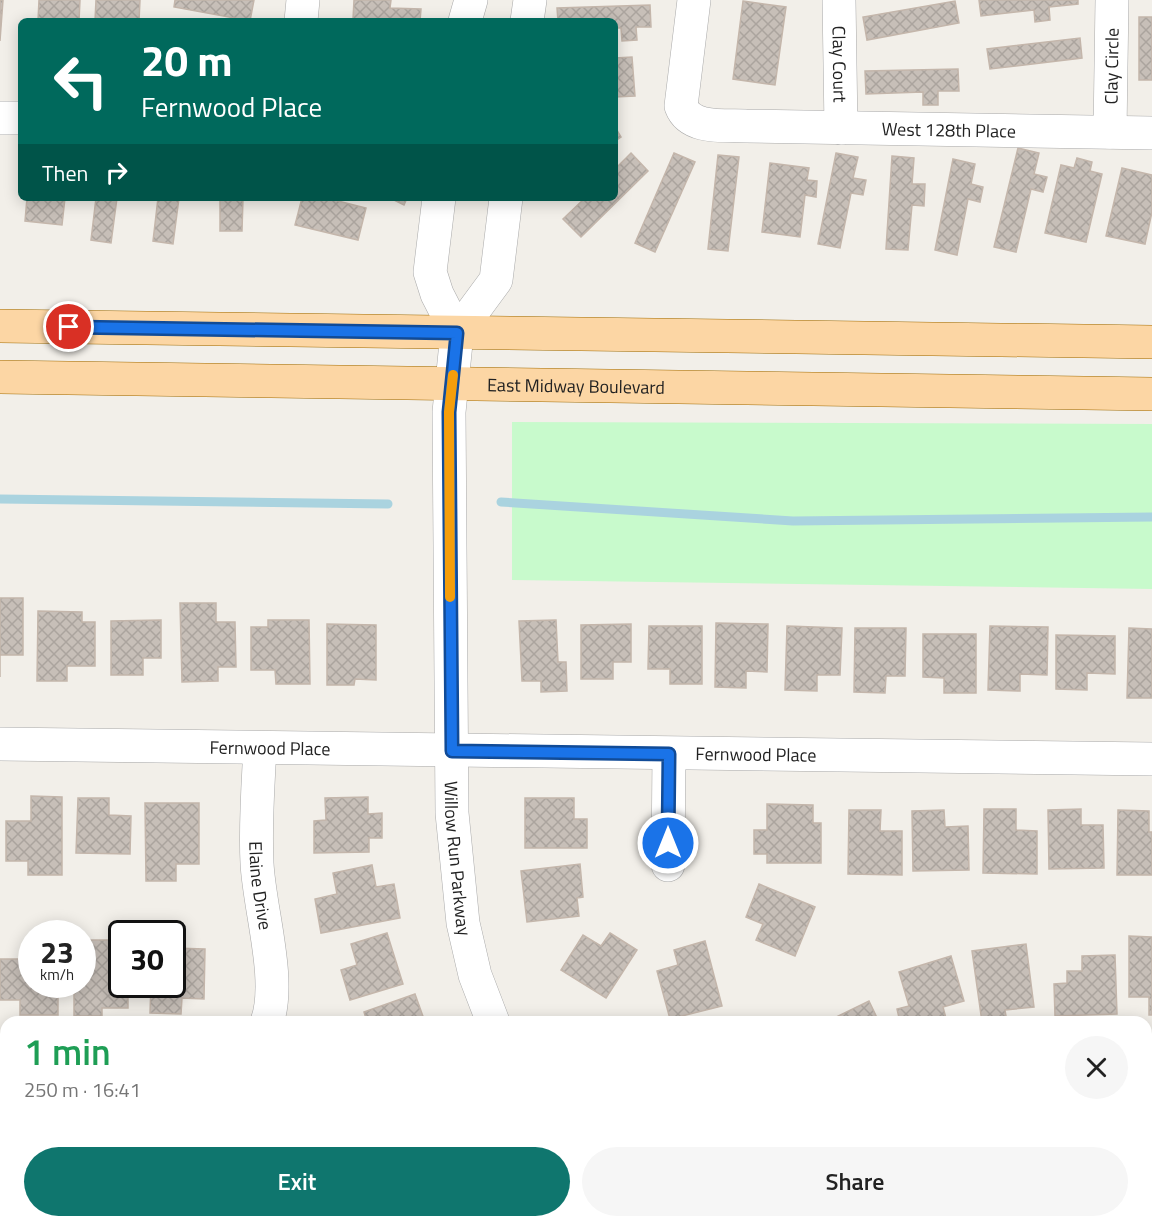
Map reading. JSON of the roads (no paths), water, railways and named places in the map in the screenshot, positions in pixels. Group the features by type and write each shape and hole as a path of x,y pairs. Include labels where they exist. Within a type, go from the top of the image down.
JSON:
{"main road":[{"path":"0,326 1152,342"},
{"name":"East Midway Boulevard","path":"0,377 1152,394"}],"street":[{"path":"301,18 303,0"},
{"path":"466,18 471,0"},
{"path":"527,18 530,0"},
{"name":"West 128th Place","path":"694,0 681,106 684,114 693,121 714,125 746,126 1152,133"},
{"name":"Clay Court","path":"839,0 841,128"},
{"name":"Clay Circle","path":"1110,132 1112,0"},
{"path":"0,118 18,118"},
{"path":"439,201 430,272 437,294 457,333 496,279 506,201"},
{"name":"Willow Run Parkway","path":"457,333 449,412 452,813 463,923 475,975 491,1016"},
{"name":"Fernwood Place","path":"0,744 1152,759"},
{"name":"Elaine Drive","path":"260,748 257,862 259,895 272,967 269,1016"},
{"path":"668,865 669,754"}],"waterway":[{"path":"0,499 388,504"},
{"path":"501,502 793,521 1152,517"}]}
